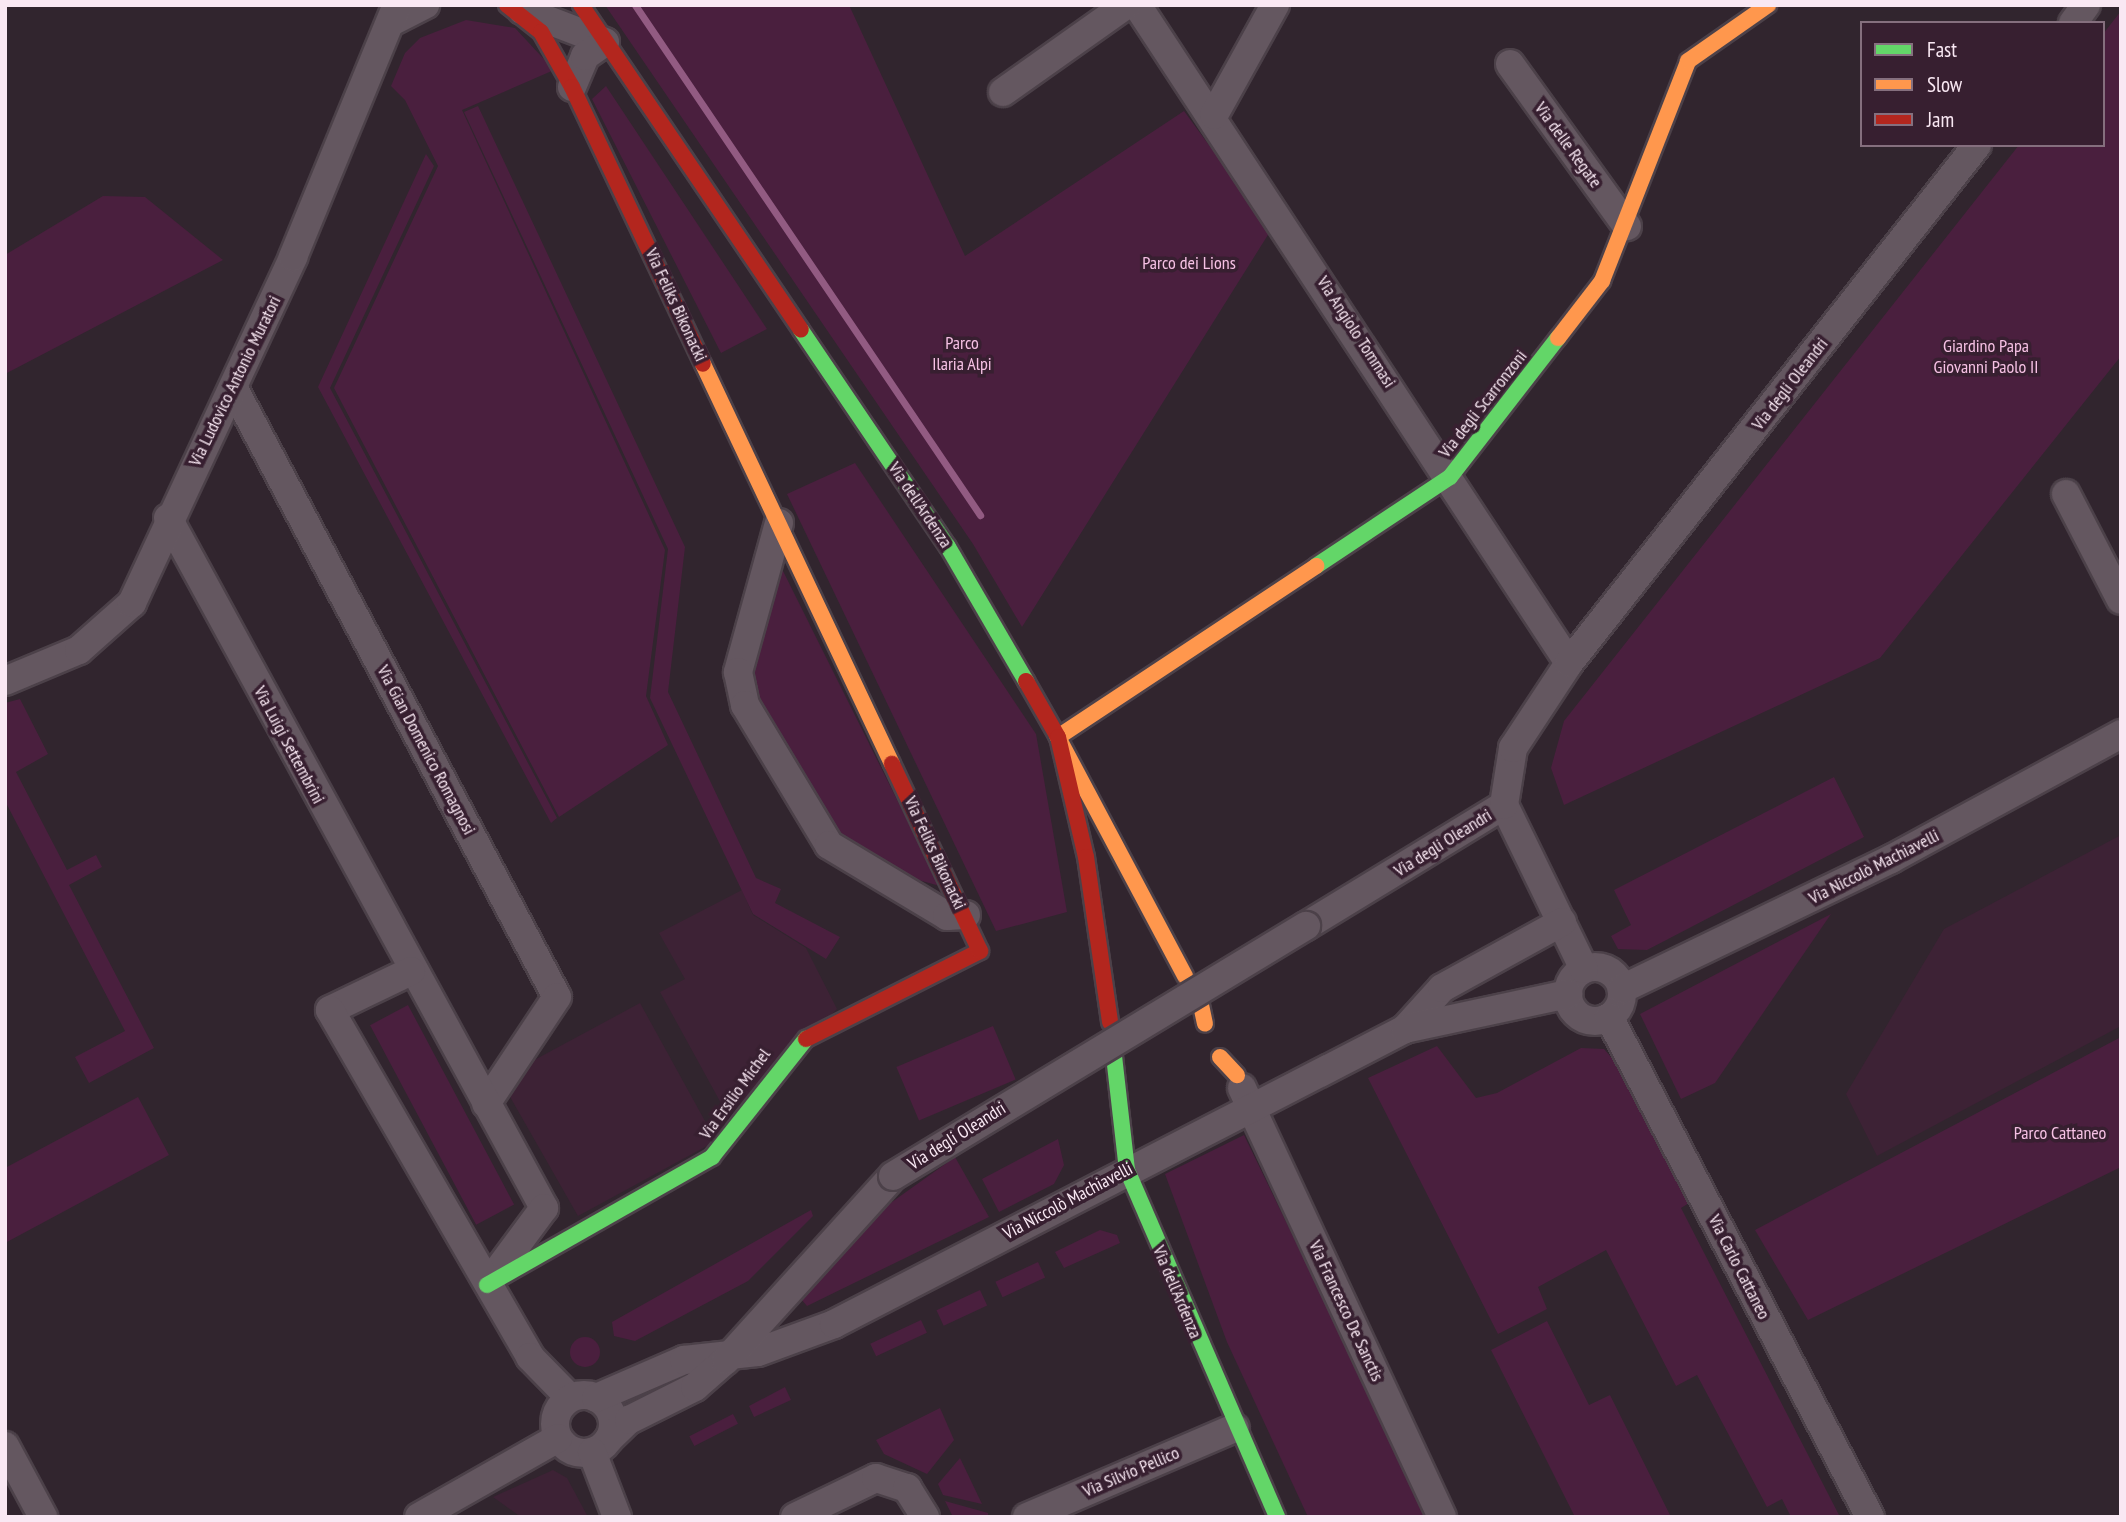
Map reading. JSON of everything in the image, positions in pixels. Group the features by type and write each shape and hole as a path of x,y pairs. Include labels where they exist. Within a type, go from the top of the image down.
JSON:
{"street":[{"name":"Via Ludovico Antonio Muratori","path":"5,681 57,662 110,629 139,590 168,518 234,389 396,13 425,5"},
{"name":"Via dell'Ardenza","path":"581,5 955,558 1058,737 1086,857 1110,1022"},
{"path":"1003,92 1126,5"},
{"name":"Via Angiolo Tommasi","path":"1137,5 1214,115 1569,663"},
{"path":"1214,115 1275,5"},
{"name":"Via degli Scarronzoni","path":"1058,737 1450,477 1592,297 1627,226 1688,61 1769,5"},
{"path":"2074,21 2086,5"},
{"path":"510,6 605,42"},
{"name":"Via Feliks Bikonacki","path":"510,6 545,37 572,87 966,915 947,916 829,845 745,705 738,672 779,523"},
{"path":"572,87 585,56 605,42"},
{"name":"Via delle Regate","path":"1510,64 1627,226"},
{"name":"Via degli Oleandri","path":"726,1360 893,1176 1504,805 1513,748 1569,663 1975,147"},
{"name":"Via Gian Domenico Romagnosi","path":"234,389 557,997 486,1104"},
{"path":"2066,494 2121,600"},
{"name":"Via Luigi Settembrini","path":"168,518 411,971 544,1208 487,1285"},
{"name":"Via Niccolò Machiavelli","path":"1622,989 1633,989 1879,865 2121,734"},
{"path":"1058,737 1185,976"},
{"path":"1504,805 1584,969"},
{"name":"Via Ersilio Michel","path":"487,1285 712,1157 807,1038 977,957 980,946 966,915"},
{"name":"Via Niccolò Machiavelli","path":"1405,1029 1442,988 1563,922"},
{"path":"1605,968 1622,989 1620,1005 1609,1017 1580,1016 1568,994 1584,969 1605,968"},
{"path":"411,971 330,1010 530,1357 613,1419 600,1446 617,1517"},
{"name":"Via Niccolò Machiavelli","path":"583,1398 684,1360 726,1360 834,1324 1249,1105 1405,1029 1568,994"},
{"name":"Via Carlo Cattaneo","path":"1609,1017 1870,1517"},
{"name":"Via dell'Ardenza","path":"1114,1056 1127,1170 1277,1517"},
{"name":"Via Francesco De Sanctis","path":"1229,1061 1443,1517"},
{"name":"Via Niccolò Machiavelli","path":"600,1446 629,1420 695,1387 726,1360"},
{"path":"583,1398 555,1420 558,1437 572,1451 600,1446"},
{"name":"Via Silvio Pellico","path":"1027,1517 1236,1427"},
{"path":"419,1517 558,1437"},
{"path":"5,1446 43,1517"},
{"path":"794,1517 876,1478 907,1488 925,1517"}],"shaded area":[{"path":"2121,835 2121,1026 1877,1156 1846,1094 1944,929"},
{"path":"742,890 753,915 806,948 837,1009 728,1116 660,992 685,979 659,933"},
{"path":"640,1003 716,1141 578,1216 505,1088 514,1071"},
{"path":"553,1470 567,1478 588,1517 521,1517 493,1497"}],"green space":[{"name":"Parco Ilaria Alpi","path":"605,5 849,5 965,256 1184,111 1271,230 1022,627 973,544"},
{"name":"Giardino Papa Giovanni Paolo II","path":"2121,11 2121,356 1880,658 1564,805 1551,768 1564,721 2017,147 2105,147 2105,31"},
{"path":"466,20 515,28 554,70 462,110 665,550 646,696 668,745 559,817 334,388 438,166 405,100 391,86 405,53 420,38"},
{"path":"606,86 767,329 721,353 592,99"},
{"path":"478,106 685,547 668,692 756,878 781,889 775,903 840,937 826,959 753,914 650,698 668,549 464,112"},
{"path":"426,154 434,166 330,388 557,818 551,823 318,387"},
{"path":"103,196 145,197 223,260 5,374 5,255"},
{"path":"855,463 1036,734 1067,912 996,931 787,494"},
{"path":"780,565 940,886 904,876 833,834 745,686"},
{"path":"20,699 48,754 16,772 67,870 96,855 102,867 69,885 154,1048 89,1083 75,1057 125,1031 5,801 5,703"},
{"path":"1834,777 1864,837 1647,950 1618,949 1611,936 1631,925 1614,890"},
{"path":"1831,914 1715,1083 1681,1099 1640,1014"},
{"path":"408,1005 514,1205 476,1225 370,1025"},
{"path":"993,1026 1016,1079 919,1120 896,1067"},
{"name":"Parco Cattaneo","path":"2121,1037 2121,1167 1808,1320 1755,1230"},
{"path":"1437,1046 1476,1098 1497,1093 1581,1048 1604,1049 1617,1064 1689,1203 1681,1208 1840,1517 1791,1517 1782,1499 1767,1507 1697,1375 1676,1386 1606,1250 1538,1287 1547,1309 1498,1334 1368,1078"},
{"path":"138,1097 169,1155 5,1243 5,1168"},
{"path":"1244,1135 1429,1517 1308,1517 1227,1342 1165,1174"},
{"path":"1058,1139 1064,1165 1054,1184 999,1212 982,1179"},
{"path":"955,1157 989,1217 807,1306 801,1299 806,1292 871,1217"},
{"path":"811,1210 813,1216 748,1281 635,1341 614,1336 612,1322"},
{"path":"1100,1230 1117,1235 1120,1243 1064,1268 1055,1252"},
{"path":"1038,1262 1045,1277 1003,1297 995,1282"},
{"path":"980,1290 987,1305 944,1326 936,1310"},
{"path":"921,1320 927,1333 876,1356 870,1344"},
{"path":"1547,1321 1589,1405 1610,1395 1671,1517 1575,1517 1491,1350"},
{"path":"585,1337 591,1338 599,1346 599,1358 591,1366 585,1367 579,1366 571,1358 570,1352 571,1346 579,1338"},
{"path":"785,1387 791,1400 754,1417 749,1406"},
{"path":"940,1408 954,1440 927,1474 884,1454 876,1440"},
{"path":"733,1414 738,1424 694,1446 689,1436"},
{"path":"960,1458 982,1504 943,1495 938,1484"},
{"path":"945,1501 988,1513 988,1517 953,1517"}],"waterway":[{"path":"635,5 980,515"}],"traffic: fast":[{"path":"801,330 948,547 1026,681"},
{"path":"1316,566 1450,477 1558,338"},
{"path":"487,1285 712,1157 806,1039"},
{"path":"1114,1056 1127,1170 1277,1517"}],"traffic: slow":[{"path":"1558,338 1602,281 1688,61 1768,5"},
{"path":"703,364 892,764"},
{"path":"1185,976 1058,737 1316,566"},
{"path":"1201,1005 1205,1024"},
{"path":"1220,1057 1237,1075"}],"traffic: jam":[{"path":"507,5 541,32 572,87 703,364"},
{"path":"581,5 801,330"},
{"path":"1026,681 1058,737 1086,857 1110,1022"},
{"path":"806,1039 980,951 892,764"}],"park label":[{"name":"Parco dei Lions","path":"1189,263"}]}
